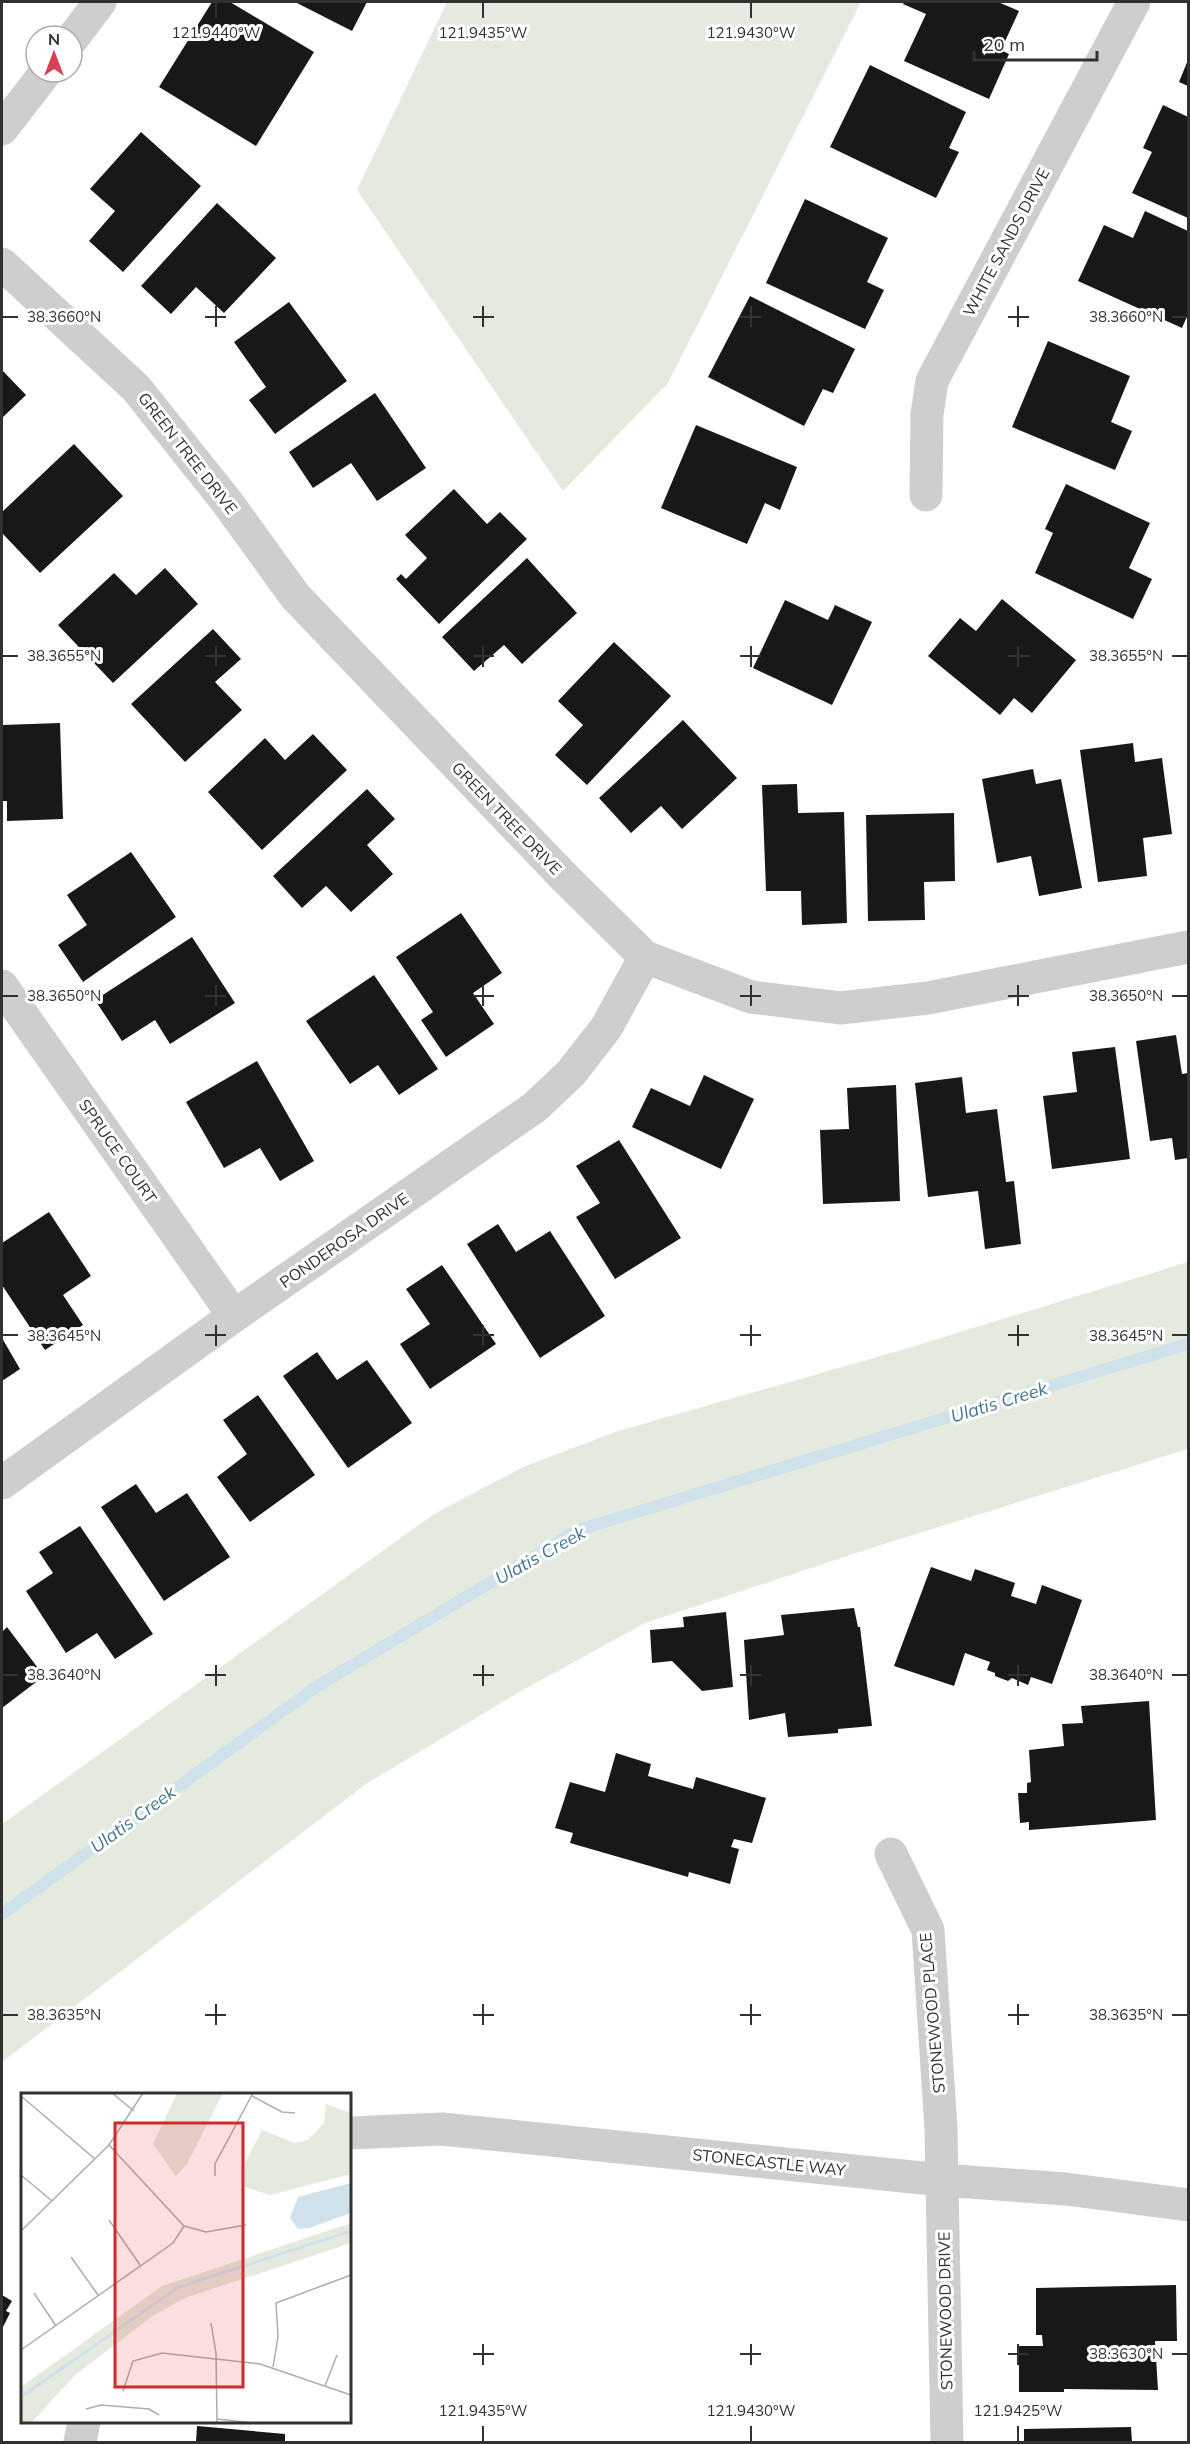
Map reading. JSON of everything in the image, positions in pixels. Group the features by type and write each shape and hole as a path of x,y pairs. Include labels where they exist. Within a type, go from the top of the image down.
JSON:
{"street":[{"path":"83,24 100,2"},
{"name":"WHITE SANDS DRIVE","path":"926,495 927,414 933,381 1134,2"},
{"path":"2,129 37,84"},
{"name":"GREEN TREE DRIVE","path":"2,264 136,388 227,502 295,596 564,877 645,957 751,996 840,1008 928,998 1188,947"},
{"name":"PONDEROSA DRIVE","path":"2,1483 234,1316 535,1107 571,1073 606,1028 645,957"},
{"name":"SPRUCE COURT","path":"2,986 234,1316"},
{"name":"STONEWOOD PLACE","path":"891,1854 928,1930 941,2129 942,2180"},
{"name":"STONECASTLE WAY","path":"351,2133 442,2129 942,2180 1066,2189 1188,2205"},
{"name":"STONEWOOD DRIVE","path":"942,2180 947,2442"},
{"path":"80,2442 84,2423"}],"shaded area":[{"path":"447,2 861,2 668,383 563,491 357,190"},
{"path":"1188,1262 1188,1449 862,1551 645,1623 514,1695 366,1784 2,2062 2,1824 434,1514 523,1467 615,1432 905,1349"}],"building":[{"path":"212,2 230,2 314,52 256,146 159,87"},
{"path":"295,2 367,2 352,31"},
{"path":"904,2 998,2 1019,11 1001,50 1009,54 989,99 904,61 926,14 903,4"},
{"path":"1188,60 1188,86 1179,82"},
{"path":"870,65 966,112 949,148 959,152 936,198 830,147"},
{"path":"1163,105 1188,117 1188,218 1132,193 1152,152 1143,148"},
{"path":"141,132 201,186 123,272 89,241 115,211 90,189"},
{"path":"805,199 888,238 867,282 884,290 865,329 766,283"},
{"path":"217,203 276,258 224,313 196,287 171,314 141,286"},
{"path":"1145,211 1188,231 1188,314 1182,328 1078,281 1104,225 1133,238"},
{"path":"750,296 855,349 833,393 823,389 804,426 708,377"},
{"path":"289,302 347,381 275,434 249,400 266,387 234,342"},
{"path":"1048,341 1130,376 1111,422 1132,431 1115,470 1012,427"},
{"path":"2,370 26,395 2,418"},
{"path":"375,393 426,468 377,501 351,463 313,488 289,452"},
{"path":"696,425 797,467 780,510 765,503 747,544 661,508"},
{"path":"74,444 123,496 40,573 2,533 2,512"},
{"path":"1066,484 1150,523 1129,568 1152,579 1133,619 1035,573 1053,533 1045,529"},
{"path":"454,489 487,524 500,512 527,539 439,624 396,579 401,574 406,579 427,558 405,535"},
{"path":"527,558 577,613 522,664 504,645 474,671 442,637"},
{"path":"165,568 198,604 113,683 58,625 114,573 136,595"},
{"path":"1002,599 1076,660 1032,713 1014,698 1000,715 928,656 960,618 976,631"},
{"path":"785,600 828,620 835,605 872,622 832,705 753,668"},
{"path":"213,629 241,659 215,682 242,710 185,762 131,704"},
{"path":"614,642 671,696 587,785 555,755 583,725 558,701"},
{"path":"683,720 737,778 682,829 661,806 631,833 599,798"},
{"path":"60,723 63,819 7,821 7,801 2,801 2,725"},
{"path":"313,734 347,770 262,850 208,792 265,738 285,760"},
{"path":"1133,743 1135,762 1162,758 1172,834 1143,838 1147,876 1098,882 1080,750"},
{"path":"1033,769 1036,784 1061,779 1082,888 1039,896 1031,856 997,863 982,779"},
{"path":"797,784 798,813 844,812 847,923 802,925 801,891 766,891 762,785"},
{"path":"367,789 395,819 367,845 393,874 351,912 326,886 302,908 273,876"},
{"path":"954,813 955,881 924,882 925,920 868,921 866,815"},
{"path":"131,852 176,917 83,982 58,945 87,925 67,895"},
{"path":"461,913 502,973 473,993 494,1024 446,1057 421,1020 433,1012 396,957"},
{"path":"192,937 235,1003 170,1044 155,1020 122,1041 95,1000"},
{"path":"374,975 438,1069 399,1095 378,1065 350,1084 306,1021"},
{"path":"1176,1035 1182,1074 1188,1073 1188,1158 1175,1160 1172,1138 1150,1141 1136,1041"},
{"path":"1115,1047 1130,1159 1052,1169 1043,1096 1077,1092 1072,1052"},
{"path":"257,1061 314,1161 280,1181 260,1148 224,1168 186,1102"},
{"path":"704,1075 754,1099 721,1169 632,1127 651,1088 690,1106"},
{"path":"962,1077 966,1113 997,1109 1006,1182 1014,1181 1021,1244 985,1249 978,1191 928,1197 915,1083"},
{"path":"896,1085 900,1201 823,1204 820,1130 849,1129 847,1088"},
{"path":"619,1140 681,1238 615,1279 576,1217 600,1203 576,1166"},
{"path":"49,1212 91,1276 63,1295 83,1325 45,1350 2,1285 2,1243"},
{"path":"498,1224 516,1252 550,1231 605,1316 540,1358 467,1244"},
{"path":"442,1265 496,1344 430,1389 400,1344 430,1324 406,1289"},
{"path":"2,1338 20,1369 2,1381"},
{"path":"317,1352 337,1380 367,1360 412,1423 348,1468 283,1376"},
{"path":"258,1395 315,1475 250,1522 217,1477 247,1454 223,1420"},
{"path":"136,1484 156,1513 187,1493 230,1557 164,1601 101,1507"},
{"path":"80,1526 153,1634 115,1659 97,1633 66,1653 26,1591 53,1573 39,1552"},
{"path":"931,1567 971,1581 975,1569 1015,1583 1011,1596 1036,1604 1042,1585 1082,1600 1052,1684 1031,1677 1028,1685 1012,1678 1008,1681 987,1670 990,1662 965,1653 954,1686 894,1666"},
{"path":"854,1608 858,1627 860,1627 872,1726 838,1729 838,1733 788,1737 785,1713 749,1720 744,1640 784,1635 781,1615"},
{"path":"726,1612 733,1687 702,1691 672,1661 652,1663 650,1630 684,1627 683,1617"},
{"path":"7,1627 44,1676 2,1708 2,1632"},
{"path":"1149,1701 1156,1820 1029,1830 1029,1822 1020,1823 1018,1793 1027,1793 1027,1783 1031,1782 1029,1750 1064,1746 1062,1724 1083,1723 1081,1706"},
{"path":"616,1753 651,1764 648,1776 693,1789 696,1777 766,1798 752,1843 734,1839 731,1847 739,1849 730,1884 689,1872 688,1877 570,1843 573,1833 555,1828 570,1782 605,1792"},
{"path":"1176,2285 1177,2341 1155,2341 1158,2390 1064,2389 1064,2392 1019,2392 1019,2346 1043,2346 1042,2335 1036,2335 1036,2288"},
{"path":"2,2295 12,2301 6,2311 10,2313 2,2329"},
{"path":"197,2426 285,2434 285,2442 196,2442"},
{"path":"1131,2427 1132,2442 1024,2442 1024,2429"}],"waterway":[{"name":"Ulatis Creek","path":"2,1914 319,1685 578,1530 1188,1344"}]}
